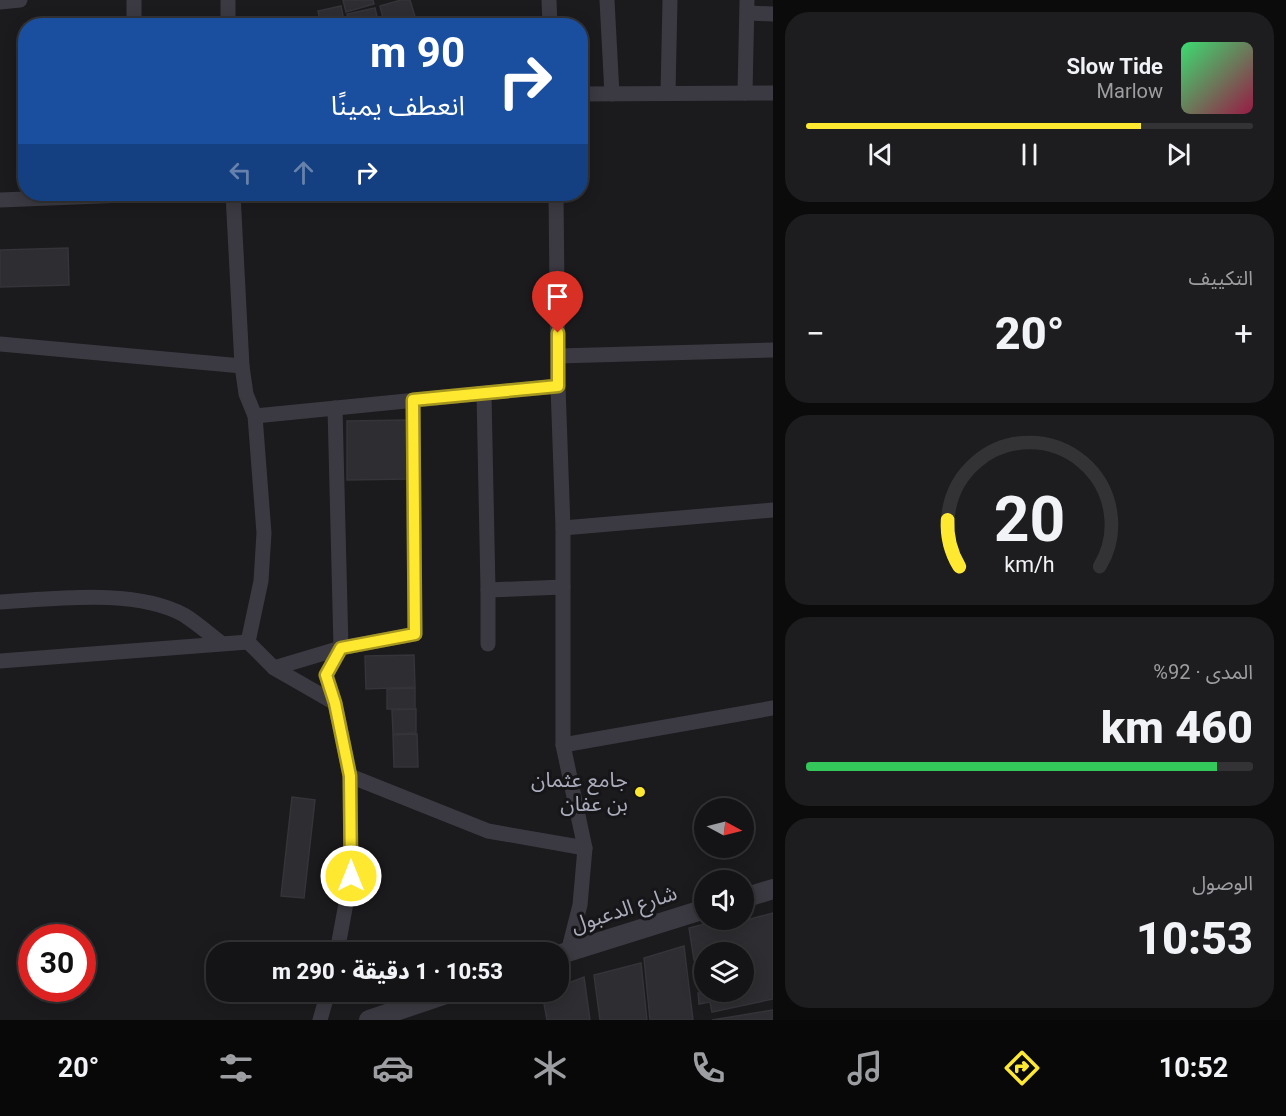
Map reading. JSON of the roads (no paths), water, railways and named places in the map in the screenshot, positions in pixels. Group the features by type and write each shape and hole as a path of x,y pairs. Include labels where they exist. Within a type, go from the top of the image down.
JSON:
{"street":[{"path":"0,2 21,0"},
{"path":"134,0 134,18"},
{"path":"228,0 228,18"},
{"path":"549,0 550,18"},
{"path":"607,0 612,94"},
{"path":"668,93 670,0"},
{"path":"745,93 748,7 773,14"},
{"path":"588,94 773,93"},
{"path":"0,200 18,199"},
{"path":"232,201 242,366 246,394 255,416 264,533 261,581 248,642"},
{"path":"556,201 558,386 563,528 563,745 585,848 580,904 567,942"},
{"path":"0,344 242,366"},
{"path":"558,356 773,350"},
{"path":"255,416 558,386"},
{"path":"484,394 488,644"},
{"path":"274,668 341,648 415,634 413,400"},
{"path":"335,408 341,648 326,675 335,703 350,776 351,876 339,942"},
{"path":"563,528 773,510"},
{"path":"488,590 563,586"},
{"path":"0,602 80,598 144,601 184,615 221,643"},
{"path":"0,661 248,642 274,668 335,703"},
{"path":"563,745 773,708"},
{"path":"350,776 488,831 585,848"},
{"path":"754,895 773,889"},
{"name":"شارع الدعبول","path":"569,951 694,912"},
{"path":"320,1020 325,1002"},
{"path":"369,1020 422,1002"}],"place":[{"name":"جامع عثمان بن عفان","path":"640,792"}]}
